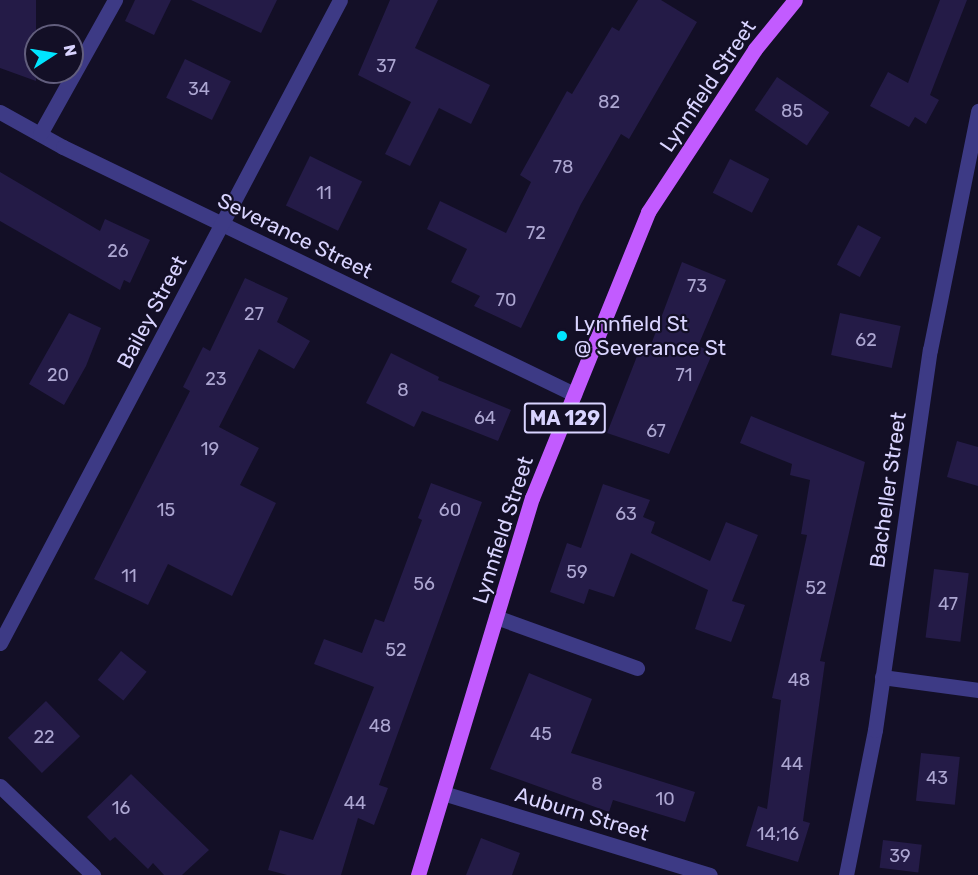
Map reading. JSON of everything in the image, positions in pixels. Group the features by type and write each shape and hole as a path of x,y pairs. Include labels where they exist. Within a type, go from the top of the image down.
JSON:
{"main road":[{"name":"Lynnfield Street","path":"418,875 532,498 648,212 755,49 795,0"}],"street":[{"path":"40,134 115,0"},
{"name":"Bailey Street","path":"0,643 340,0"},
{"name":"Bacheller Street","path":"846,875 882,677 930,350 978,111"},
{"name":"Severance Street","path":"0,112 223,225 574,394"},
{"path":"496,616 637,668"},
{"path":"882,677 978,690"},
{"path":"0,786 93,875"},
{"name":"Auburn Street","path":"443,793 710,875"}],"building":[{"path":"0,0 36,0 36,24 24,24 24,77 0,68"},
{"path":"135,0 171,0 154,35 125,21"},
{"path":"191,0 277,0 261,33"},
{"path":"390,0 438,0 415,48 490,85 471,124 439,108 410,166 385,154 411,102 358,75"},
{"path":"638,0 661,0 697,22 629,139 621,134 581,204 521,328 474,306 480,296 451,282 467,249 427,229 440,201 506,233 531,182 520,175 567,91 572,94 612,27 619,31"},
{"path":"940,0 967,0 930,95 939,100 926,124 915,117 909,127 870,106 888,72 908,83"},
{"path":"185,59 231,81 212,120 166,98"},
{"path":"777,77 829,112 807,145 755,110"},
{"path":"310,156 362,181 338,231 286,205"},
{"path":"730,159 769,179 752,213 713,193"},
{"path":"0,172 100,231 105,219 150,240 130,283 124,280 120,290 0,221"},
{"path":"858,225 881,237 860,277 837,265"},
{"path":"682,262 726,280 698,346 713,352 669,454 607,433 641,346 649,350"},
{"path":"245,278 288,298 277,322 310,341 294,369 259,349 219,427 259,448 240,485 276,503 232,596 168,564 148,605 94,579 190,391 183,387 203,347 210,351"},
{"path":"69,313 101,328 86,366 64,405 29,384"},
{"path":"840,313 901,326 892,368 831,355"},
{"path":"391,353 439,377 438,380 511,410 498,441 422,411 414,427 366,403"},
{"path":"751,416 865,462 820,661 825,662 803,821 810,823 798,862 746,846 758,806 767,809 781,700 772,698 807,535 801,534 810,480 790,475 792,464 740,443"},
{"path":"957,441 978,447 978,486 947,477"},
{"path":"431,483 482,502 379,785 388,788 374,825 358,818 341,875 287,875 268,870 280,830 313,840 374,687 314,664 324,639 362,653 375,619 384,622 422,520 418,518"},
{"path":"603,484 650,500 643,517 655,522 651,533 710,561 726,522 758,535 732,601 745,605 731,642 695,629 708,590 631,553 614,597 589,589 584,604 550,592 567,543 581,548"},
{"path":"934,569 969,573 960,642 926,637"},
{"path":"121,651 147,672 123,701 98,680"},
{"path":"529,673 592,699 571,753 695,792 685,822 613,800 609,812 490,769"},
{"path":"46,701 80,736 42,773 8,738"},
{"path":"921,753 960,757 955,805 916,801"},
{"path":"131,774 209,850 182,875 164,875 153,863 148,869 115,837 110,841 87,817"},
{"path":"481,838 520,853 512,875 466,875"},
{"path":"883,840 922,845 918,873 880,868"}],"place":[{"name":"Lynnfield St @ Severance St","path":"562,336"}]}
